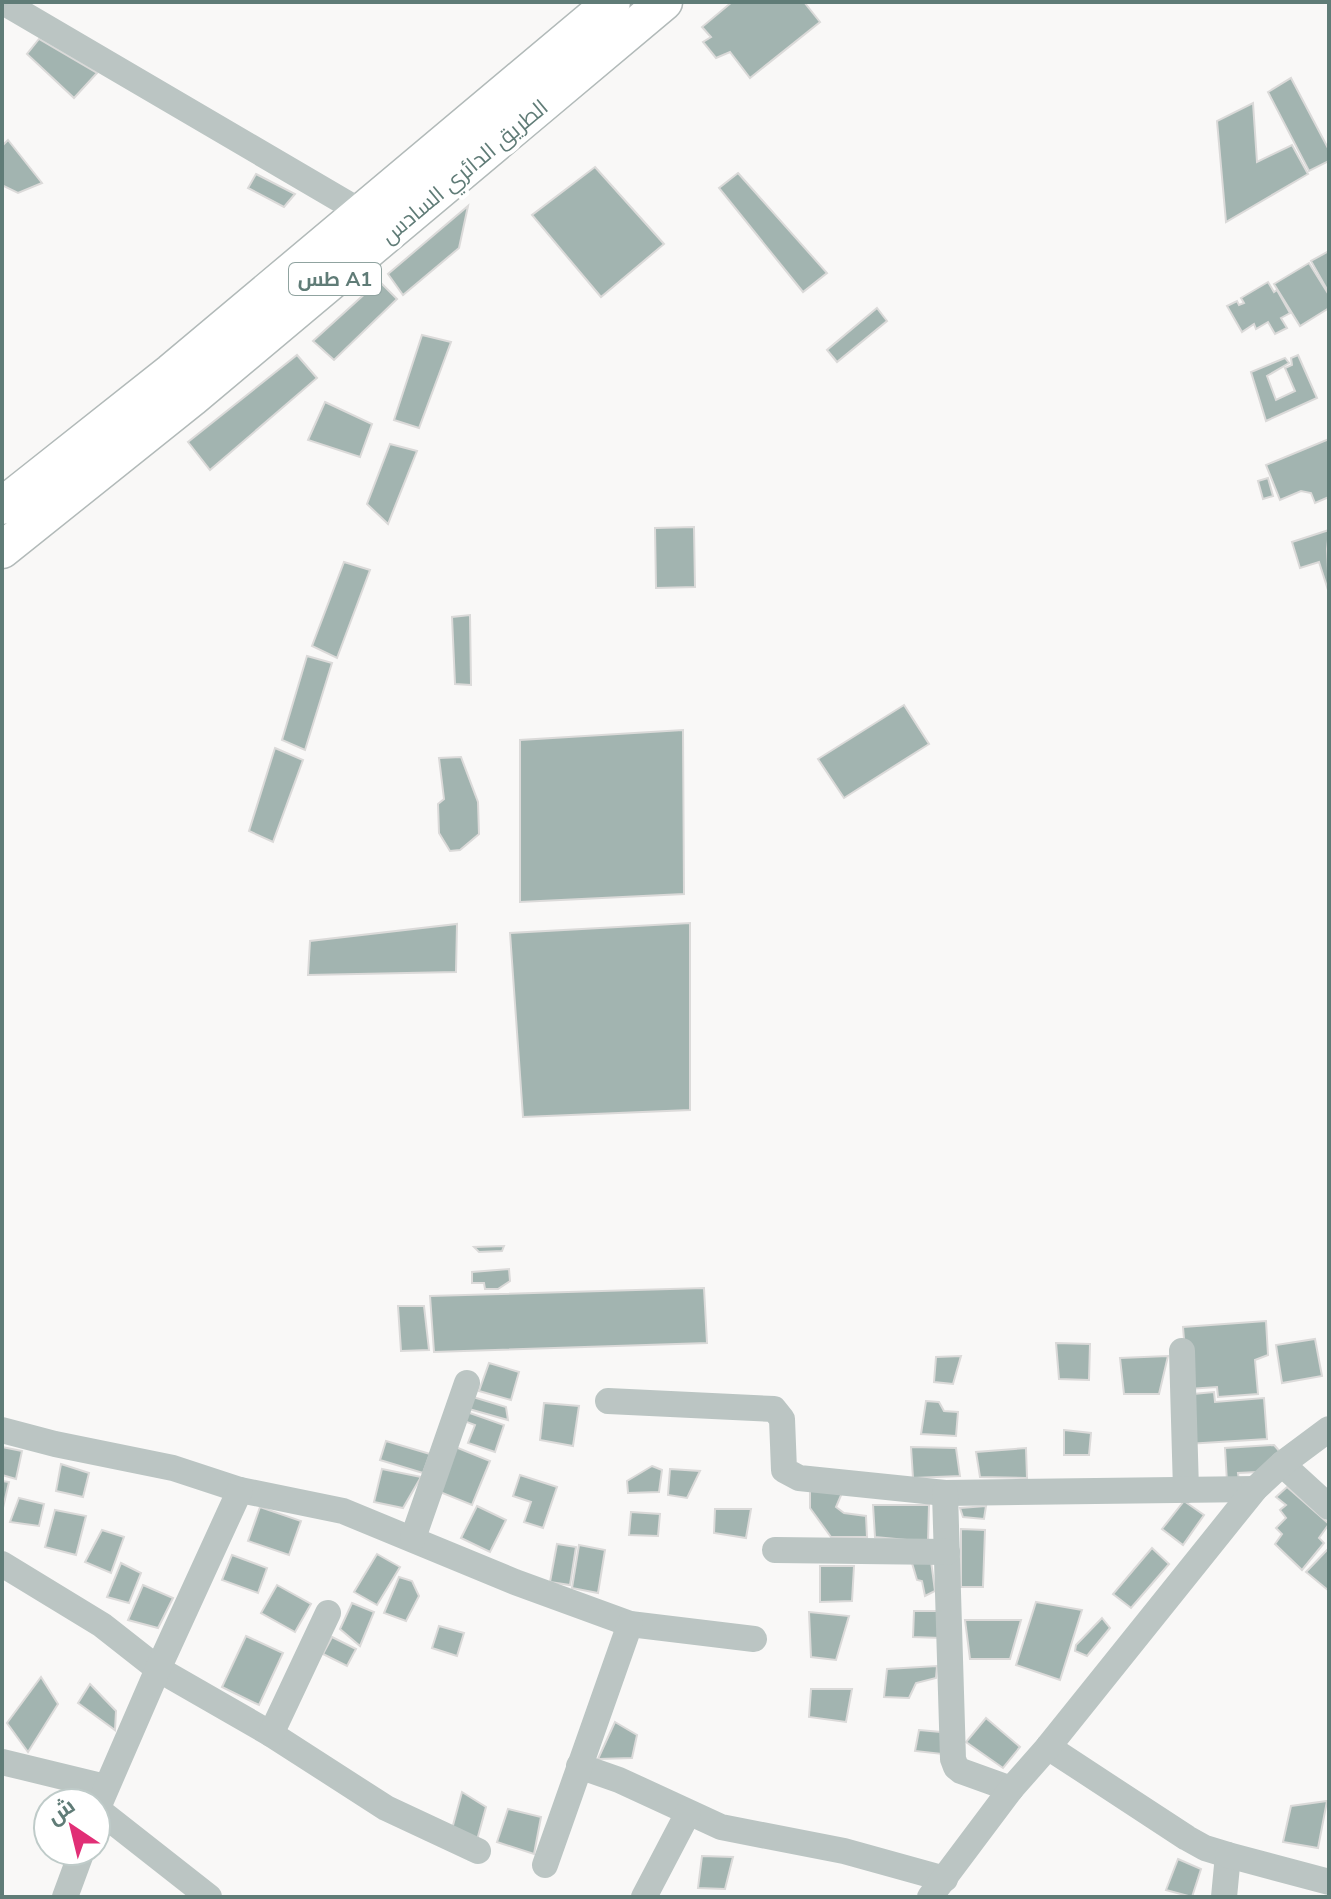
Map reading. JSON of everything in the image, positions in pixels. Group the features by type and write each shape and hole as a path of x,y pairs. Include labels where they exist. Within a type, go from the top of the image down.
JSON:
{"highway":[{"name":"الطريق الدائري السادس","path":"2,506 171,372 612,2"},
{"name":"الطريق الدائري السادس","path":"2,550 228,368 664,2"}],"street":[{"path":"3,2 363,213"},
{"path":"1182,1351 1186,1490"},
{"path":"413,1538 467,1383"},
{"path":"608,1401 774,1409 782,1419 783,1465 793,1477 945,1493 1255,1489"},
{"path":"579,1766 619,1780 688,1813 744,1833 844,1851 937,1888 1011,1789 1255,1489 1282,1464 1329,1429"},
{"path":"2,1430 173,1468 240,1490 343,1511 515,1582 630,1624 754,1639"},
{"path":"1282,1464 1329,1507"},
{"path":"106,1787 240,1490"},
{"path":"945,1493 953,1759 961,1771 1011,1789"},
{"path":"775,1550 947,1552"},
{"path":"2,1564 102,1625 158,1669 271,1734 386,1808 478,1851"},
{"path":"271,1734 328,1613"},
{"path":"545,1865 630,1624"},
{"path":"1048,1747 1187,1838 1228,1855 1329,1882"},
{"path":"2,1762 61,1787"},
{"path":"644,1897 688,1813"},
{"path":"112,1814 209,1897"},
{"path":"1224,1897 1228,1855"},
{"path":"65,1897 76,1867"}],"building":[{"path":"732,2 804,2 820,22 750,78 730,52 716,58 703,42 711,37 702,27"},
{"path":"39,39 97,73 74,98 27,54"},
{"path":"1291,78 1329,150 1329,161 1309,171 1268,92"},
{"path":"1253,103 1257,162 1292,145 1308,174 1226,222 1217,121"},
{"path":"8,140 42,183 18,193 2,187 2,146"},
{"path":"595,167 664,244 601,297 532,215"},
{"path":"738,173 827,273 803,292 719,188"},
{"path":"256,174 295,194 284,207 248,188"},
{"path":"468,206 459,248 403,295 388,274"},
{"path":"1329,251 1329,293 1311,261"},
{"path":"1309,263 1329,295 1329,308 1300,326 1274,284"},
{"path":"379,281 397,299 334,360 313,341"},
{"path":"1268,282 1274,292 1277,290 1290,313 1281,318 1287,328 1275,334 1268,322 1256,329 1254,324 1242,332 1227,306 1237,301 1239,305 1244,303 1241,298"},
{"path":"877,308 887,321 837,362 827,350"},
{"path":"422,335 451,342 419,428 394,420"},
{"path":"297,355 317,378 210,470 188,442"},
{"path":"1298,355 1317,398 1266,421 1251,372 1285,358 1289,363 1267,376 1276,400 1295,391 1285,368 1292,365 1291,358"},
{"path":"325,402 372,424 360,457 308,440"},
{"path":"1329,439 1329,497 1315,503 1311,493 1301,491 1280,500 1266,465"},
{"path":"390,444 417,451 388,524 367,504"},
{"path":"1268,478 1273,496 1263,499 1258,481"},
{"path":"694,527 695,587 656,588 655,528"},
{"path":"1329,530 1329,593 1319,562 1300,568 1292,542"},
{"path":"344,562 370,570 337,658 312,646"},
{"path":"470,615 471,685 455,684 452,617"},
{"path":"307,656 332,663 305,750 282,740"},
{"path":"904,705 929,744 844,798 818,759"},
{"path":"683,730 684,894 520,902 520,740"},
{"path":"275,748 303,760 273,842 249,831"},
{"path":"461,757 478,802 479,834 460,850 450,851 439,833 438,804 444,799 439,758"},
{"path":"690,923 690,1110 523,1117 510,933"},
{"path":"457,924 456,972 308,975 310,941"},
{"path":"504,1246 502,1251 479,1252 474,1247"},
{"path":"509,1269 510,1281 498,1289 485,1289 484,1283 472,1283 472,1272"},
{"path":"704,1288 707,1343 434,1352 430,1296"},
{"path":"398,1306 424,1306 429,1350 401,1351"},
{"path":"1266,1321 1268,1355 1255,1360 1258,1394 1218,1397 1217,1387 1188,1389 1183,1327"},
{"path":"1315,1339 1322,1376 1282,1383 1276,1345"},
{"path":"1056,1343 1090,1344 1089,1380 1059,1379"},
{"path":"961,1356 953,1384 934,1382 936,1357"},
{"path":"1168,1356 1159,1394 1124,1394 1120,1358"},
{"path":"489,1363 519,1372 511,1400 479,1391"},
{"path":"1214,1392 1215,1402 1264,1398 1267,1439 1187,1444 1193,1394"},
{"path":"473,1397 506,1407 508,1420 469,1409"},
{"path":"926,1401 939,1402 944,1411 958,1412 956,1436 921,1434"},
{"path":"544,1403 579,1406 573,1446 540,1440"},
{"path":"467,1412 504,1425 495,1452 468,1443 475,1425 464,1421"},
{"path":"1064,1430 1091,1433 1089,1455 1064,1455"},
{"path":"386,1441 430,1454 423,1473 380,1460"},
{"path":"1274,1445 1281,1453 1258,1472 1238,1473 1239,1481 1227,1482 1225,1448"},
{"path":"453,1446 490,1461 472,1505 435,1490"},
{"path":"2,1447 22,1451 16,1479 2,1475"},
{"path":"911,1447 956,1448 960,1476 913,1478"},
{"path":"1026,1448 1027,1478 980,1477 976,1452"},
{"path":"61,1464 89,1473 83,1497 56,1491"},
{"path":"652,1466 662,1470 659,1492 628,1493 627,1481"},
{"path":"382,1469 421,1477 403,1508 374,1502"},
{"path":"670,1469 700,1471 687,1498 668,1495"},
{"path":"520,1475 557,1487 543,1528 524,1522 531,1502 513,1496"},
{"path":"2,1481 9,1482 2,1512"},
{"path":"1287,1487 1329,1524 1319,1538 1324,1543 1302,1570 1275,1544 1282,1534 1276,1528 1286,1518 1280,1510 1286,1505 1276,1497"},
{"path":"810,1490 842,1493 836,1507 844,1513 866,1516 867,1537 831,1537 810,1508"},
{"path":"19,1498 44,1504 39,1526 10,1522"},
{"path":"1184,1501 1204,1515 1183,1545 1162,1529"},
{"path":"873,1505 929,1505 928,1542 875,1537"},
{"path":"477,1506 506,1520 490,1552 461,1538"},
{"path":"986,1506 984,1519 963,1517 960,1508"},
{"path":"260,1507 301,1521 289,1555 248,1541"},
{"path":"715,1509 751,1509 746,1538 714,1533"},
{"path":"55,1510 86,1516 76,1555 45,1547"},
{"path":"631,1512 660,1514 658,1536 629,1535"},
{"path":"961,1529 985,1530 983,1587 961,1587"},
{"path":"102,1530 124,1537 111,1573 85,1562"},
{"path":"557,1544 576,1547 570,1585 550,1582"},
{"path":"579,1545 605,1550 598,1593 572,1588"},
{"path":"1152,1548 1169,1564 1131,1608 1113,1594"},
{"path":"1329,1548 1329,1591 1306,1572"},
{"path":"377,1554 400,1567 377,1605 354,1592"},
{"path":"232,1555 267,1568 258,1593 222,1580"},
{"path":"931,1561 935,1591 925,1596 922,1581 917,1580 912,1563"},
{"path":"121,1563 141,1573 129,1603 107,1597"},
{"path":"820,1566 854,1566 852,1601 820,1602"},
{"path":"399,1577 412,1581 419,1596 406,1621 384,1613"},
{"path":"143,1585 173,1598 158,1628 128,1620"},
{"path":"277,1585 311,1604 295,1632 261,1613"},
{"path":"1036,1602 1082,1610 1060,1680 1016,1665"},
{"path":"352,1603 374,1612 360,1646 340,1629"},
{"path":"914,1611 938,1611 941,1638 913,1637"},
{"path":"809,1612 849,1616 836,1660 811,1657"},
{"path":"1102,1618 1110,1628 1087,1656 1075,1651 1076,1645"},
{"path":"965,1620 1021,1620 1010,1659 970,1659"},
{"path":"439,1626 464,1633 457,1656 432,1648"},
{"path":"246,1636 283,1653 259,1705 222,1687"},
{"path":"332,1637 356,1649 347,1666 323,1654"},
{"path":"937,1666 936,1678 916,1683 909,1698 884,1697 887,1669"},
{"path":"41,1677 58,1704 28,1752 7,1723"},
{"path":"90,1684 116,1711 115,1730 78,1703"},
{"path":"811,1689 852,1689 846,1722 809,1717"},
{"path":"986,1718 1020,1747 1003,1768 966,1742"},
{"path":"615,1722 637,1735 632,1758 598,1759"},
{"path":"919,1730 941,1732 942,1754 915,1751"},
{"path":"462,1792 486,1807 477,1840 452,1829"},
{"path":"1327,1801 1318,1848 1283,1842 1291,1806"},
{"path":"508,1809 541,1817 534,1854 497,1842"},
{"path":"702,1856 733,1857 725,1889 698,1888"},
{"path":"1178,1859 1201,1869 1192,1897 1166,1890"}]}
